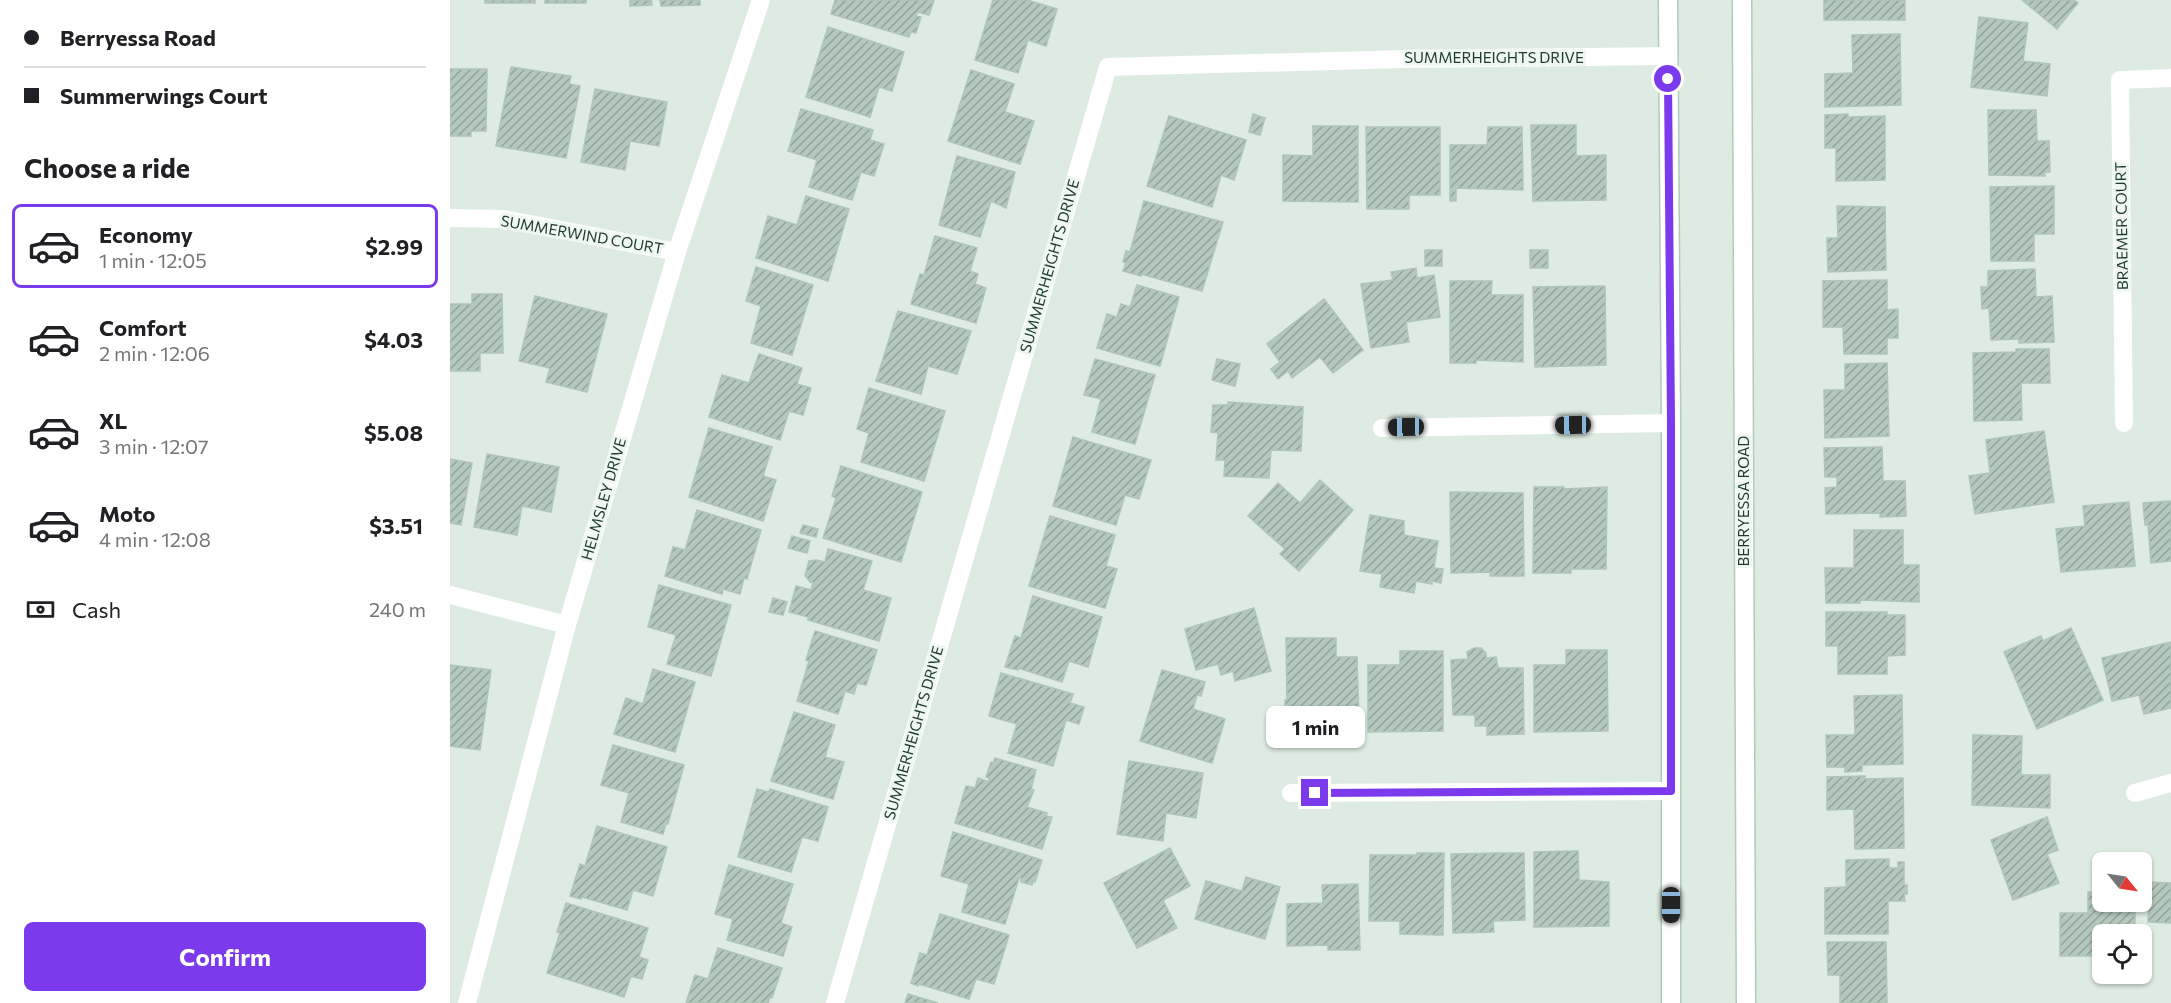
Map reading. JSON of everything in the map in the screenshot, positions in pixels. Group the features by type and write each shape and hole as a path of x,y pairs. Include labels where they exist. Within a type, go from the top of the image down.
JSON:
{"street":[{"name":"HELMSLEY DRIVE","path":"467,1003 567,625 677,252 761,0"},
{"path":"1668,0 1671,1003"},
{"name":"BERRYESSA ROAD","path":"1742,0 1746,1003"},
{"name":"SUMMERHEIGHTS DRIVE","path":"835,1003 1108,67 1405,59 1668,56"},
{"name":"BRAEMER COURT","path":"2124,423 2120,81 2171,78"},
{"name":"SUMMERWIND COURT","path":"450,218 503,219 677,252"},
{"path":"1382,428 1671,423"},
{"path":"450,595 567,625"},
{"path":"2135,793 2171,783"},
{"path":"1291,793 1671,791"}],"building":[{"path":"485,0 535,0 535,3 485,3"},
{"path":"545,0 586,0 586,3 545,3"},
{"path":"630,0 651,0 652,5 630,6"},
{"path":"660,0 700,0 700,5 661,6"},
{"path":"835,0 934,0 929,15 917,12 916,16 921,17 916,33 911,32 909,37 831,14"},
{"path":"993,0 1027,0 1057,9 1046,46 1028,40 1018,73 975,60"},
{"path":"1824,0 1905,0 1905,20 1824,20"},
{"path":"2022,0 2074,0 2078,3 2057,29"},
{"path":"1979,17 2028,23 2023,61 2050,64 2047,96 1971,87"},
{"path":"828,27 904,52 892,91 879,87 870,117 806,97"},
{"path":"1900,34 1901,105 1825,107 1825,74 1853,73 1852,35"},
{"path":"511,67 571,76 569,84 580,86 566,158 496,146"},
{"path":"450,69 487,69 486,131 471,131 471,136 450,136"},
{"path":"971,70 1014,84 1005,112 1034,121 1020,164 948,141"},
{"path":"595,89 667,102 659,146 630,141 625,170 581,162"},
{"path":"801,109 873,130 870,140 884,144 874,176 861,172 852,200 809,187 817,160 788,151"},
{"path":"1988,110 2036,110 2037,141 2049,141 2050,172 2045,172 2045,176 1989,175"},
{"path":"1253,114 1265,118 1260,135 1249,132"},
{"path":"1848,114 1848,117 1885,116 1885,180 1836,181 1836,148 1825,148 1825,115"},
{"path":"1169,116 1246,140 1234,180 1221,175 1212,207 1147,186"},
{"path":"1531,125 1576,125 1576,156 1606,155 1606,200 1533,201"},
{"path":"1313,126 1358,126 1358,202 1283,201 1283,155 1313,156"},
{"path":"1366,127 1440,127 1440,195 1409,195 1409,209 1367,209"},
{"path":"1488,127 1522,127 1523,190 1456,188 1456,201 1450,201 1450,145 1487,145"},
{"path":"957,156 1015,172 1006,208 991,201 980,237 939,225"},
{"path":"2054,186 2054,234 2034,234 2034,261 1991,261 1990,187"},
{"path":"806,196 849,209 828,281 756,258 768,216 797,225"},
{"path":"1144,201 1223,222 1202,291 1123,271 1126,251 1130,252"},
{"path":"1837,206 1885,207 1886,270 1828,272 1827,238 1838,238"},
{"path":"935,236 977,248 970,271 978,274 975,284 986,288 976,323 911,304 920,274 924,275"},
{"path":"1425,250 1442,250 1442,266 1425,266"},
{"path":"1530,250 1548,250 1548,268 1530,268"},
{"path":"756,267 813,285 792,355 751,343 761,306 746,301"},
{"path":"1416,268 1417,278 1434,275 1440,317 1406,322 1409,342 1371,348 1361,284 1393,280 1391,272"},
{"path":"2035,269 2036,297 2052,296 2054,342 2019,343 2019,339 1991,340 1989,308 1982,309 1981,287 1988,287 1988,271"},
{"path":"1887,280 1887,310 1898,309 1898,338 1887,338 1887,354 1844,354 1843,327 1823,327 1823,281"},
{"path":"1450,281 1492,281 1491,295 1523,295 1523,362 1476,360 1476,363 1450,363"},
{"path":"1137,285 1179,297 1160,366 1097,348 1107,314 1117,317 1121,304 1130,307"},
{"path":"1605,286 1606,365 1535,367 1533,287"},
{"path":"472,294 502,294 503,353 480,353 480,371 450,371 450,304 472,304"},
{"path":"535,296 607,314 587,392 546,382 550,368 519,361"},
{"path":"1324,299 1363,350 1333,373 1320,357 1292,378 1288,371 1278,379 1271,369 1280,362 1267,344"},
{"path":"898,311 971,331 957,374 928,366 921,394 876,381"},
{"path":"2016,349 2049,349 2050,383 2021,383 2022,420 1974,421 1973,353 2016,352"},
{"path":"759,354 802,368 797,384 811,388 803,415 789,411 780,440 709,417 722,375 749,383"},
{"path":"1095,359 1155,375 1135,444 1092,432 1101,399 1084,395"},
{"path":"1217,359 1240,364 1235,386 1212,380"},
{"path":"1887,363 1889,436 1825,438 1824,390 1845,390 1845,364"},
{"path":"869,388 945,411 924,481 861,462 869,433 857,429"},
{"path":"1228,402 1303,407 1301,451 1271,450 1269,478 1224,476 1225,460 1216,460 1218,433 1211,432 1213,405 1228,405"},
{"path":"709,428 772,447 763,476 776,480 763,521 689,497"},
{"path":"2044,431 2054,502 1975,514 1969,476 1990,473 1986,440"},
{"path":"1073,437 1151,460 1139,499 1125,495 1116,525 1053,506"},
{"path":"1882,447 1883,481 1905,481 1906,516 1880,517 1880,513 1826,514 1825,488 1837,487 1837,477 1825,477 1824,448"},
{"path":"487,454 559,467 551,512 522,506 517,535 474,527"},
{"path":"450,459 472,463 461,525 450,523"},
{"path":"841,466 922,492 901,562 823,538 836,498 832,496"},
{"path":"1320,480 1353,510 1299,571 1280,554 1285,549 1248,516 1278,483 1300,503"},
{"path":"1534,487 1564,487 1564,489 1607,487 1606,569 1571,569 1571,573 1533,573"},
{"path":"1450,492 1523,493 1524,576 1490,576 1490,572 1451,573"},
{"path":"2171,501 2171,561 2151,563 2148,525 2145,525 2143,503"},
{"path":"2129,502 2135,566 2061,572 2056,529 2085,526 2083,506"},
{"path":"697,510 761,530 747,579 744,578 740,594 723,589 722,594 665,576 673,547 685,550"},
{"path":"1370,515 1404,521 1404,535 1438,541 1434,568 1443,569 1441,583 1416,581 1414,593 1380,587 1382,574 1360,571"},
{"path":"1050,516 1115,535 1106,566 1117,569 1105,608 1029,586"},
{"path":"803,525 818,529 816,537 800,533"},
{"path":"1854,530 1903,530 1903,565 1919,565 1919,602 1860,600 1860,603 1826,603 1825,568 1854,568"},
{"path":"792,536 810,541 807,553 788,548"},
{"path":"828,549 872,561 863,590 891,598 879,641 789,612 796,586 811,590 813,583 805,575 809,561 825,562"},
{"path":"659,585 731,605 711,676 667,664 676,635 648,627"},
{"path":"1033,596 1102,617 1088,667 1069,661 1062,682 1018,668 1018,670 1005,667 1015,636 1021,638"},
{"path":"773,598 787,602 783,615 769,612"},
{"path":"1254,608 1271,671 1235,681 1233,671 1221,675 1218,664 1196,670 1185,629"},
{"path":"1826,612 1887,612 1887,615 1905,615 1905,655 1887,656 1887,674 1838,674 1838,646 1826,646"},
{"path":"2071,628 2103,700 2037,729 2004,652 2041,636 2043,641"},
{"path":"815,631 877,650 866,685 857,683 854,694 845,691 838,714 797,701"},
{"path":"1286,638 1336,638 1336,657 1357,657 1359,717 1327,717 1327,711 1285,709 1285,700 1287,700"},
{"path":"2171,642 2171,708 2144,714 2139,695 2112,701 2102,658"},
{"path":"1474,648 1481,648 1486,653 1486,658 1496,657 1498,668 1523,668 1524,734 1487,735 1487,726 1475,726 1475,715 1453,715 1451,660 1468,659 1467,652"},
{"path":"1566,650 1607,650 1608,731 1534,732 1534,665 1566,665"},
{"path":"1400,651 1443,651 1443,731 1368,732 1368,665 1400,665"},
{"path":"450,665 491,670 480,750 450,746"},
{"path":"653,669 695,682 675,752 614,734 626,698 643,704"},
{"path":"1162,670 1205,682 1201,696 1197,695 1193,709 1225,719 1212,763 1140,741"},
{"path":"1001,673 1073,694 1070,703 1084,707 1079,724 1066,720 1053,766 1008,753 1017,724 989,716"},
{"path":"1902,695 1903,764 1862,765 1862,771 1845,772 1845,767 1827,767 1826,735 1855,735 1854,696"},
{"path":"794,712 835,725 825,757 844,762 833,799 771,781"},
{"path":"1973,735 2022,736 2021,775 2050,775 2050,808 1972,805"},
{"path":"613,745 684,765 668,824 663,834 621,822 629,793 601,785"},
{"path":"995,758 1036,770 1031,789 1034,790 1027,807 1047,813 1046,816 1052,817 1042,849 955,823 966,786 975,788 978,778 989,782 989,778 986,777 991,762 993,763"},
{"path":"1129,761 1203,773 1196,818 1166,813 1163,841 1117,834"},
{"path":"1865,776 1865,779 1903,778 1904,848 1855,849 1854,809 1827,810 1827,777"},
{"path":"757,789 769,792 770,789 828,807 818,841 802,837 791,872 738,857"},
{"path":"2047,817 2058,850 2047,854 2059,883 2013,900 1991,840"},
{"path":"597,826 667,847 653,896 633,890 627,910 582,897 581,899 570,896 580,864 585,866"},
{"path":"953,832 1042,860 1032,885 1021,882 1019,878 1005,924 962,912 969,884 941,876"},
{"path":"1170,848 1190,886 1163,900 1177,928 1137,948 1104,883"},
{"path":"1578,851 1579,880 1609,882 1609,926 1534,927 1534,852"},
{"path":"1417,853 1444,853 1443,935 1400,934 1400,921 1369,921 1370,855 1416,855"},
{"path":"1524,853 1525,920 1493,921 1494,932 1453,933 1451,854"},
{"path":"1889,859 1889,868 1898,868 1898,862 1904,862 1904,885 1907,885 1907,894 1904,894 1905,901 1888,901 1888,934 1825,934 1825,888 1846,887 1846,860"},
{"path":"729,865 793,884 781,923 792,927 783,956 727,940 733,919 715,914"},
{"path":"1246,877 1280,887 1265,939 1195,919 1206,881 1242,891"},
{"path":"2152,882 2171,883 2171,923 2148,922 2148,912 2152,912"},
{"path":"1358,884 1360,950 1328,950 1328,945 1287,946 1287,904 1323,903 1322,885"},
{"path":"2088,892 2092,892 2092,912 2135,912 2135,924 2092,924 2092,956 2060,956 2060,913 2088,913"},
{"path":"566,903 648,928 639,957 648,960 642,979 631,976 624,997 547,973 560,933 557,932"},
{"path":"940,914 1009,935 994,984 976,979 969,999 911,983 920,953 927,955"},
{"path":"1827,942 1886,942 1887,1003 1840,1003 1840,975 1828,975"},
{"path":"718,948 782,968 772,998 770,997 768,1003 686,1003 695,975 708,979"},
{"path":"908,994 938,1003 905,1003"}],"route":[{"path":"1315,793 1671,791 1668,79"}]}
